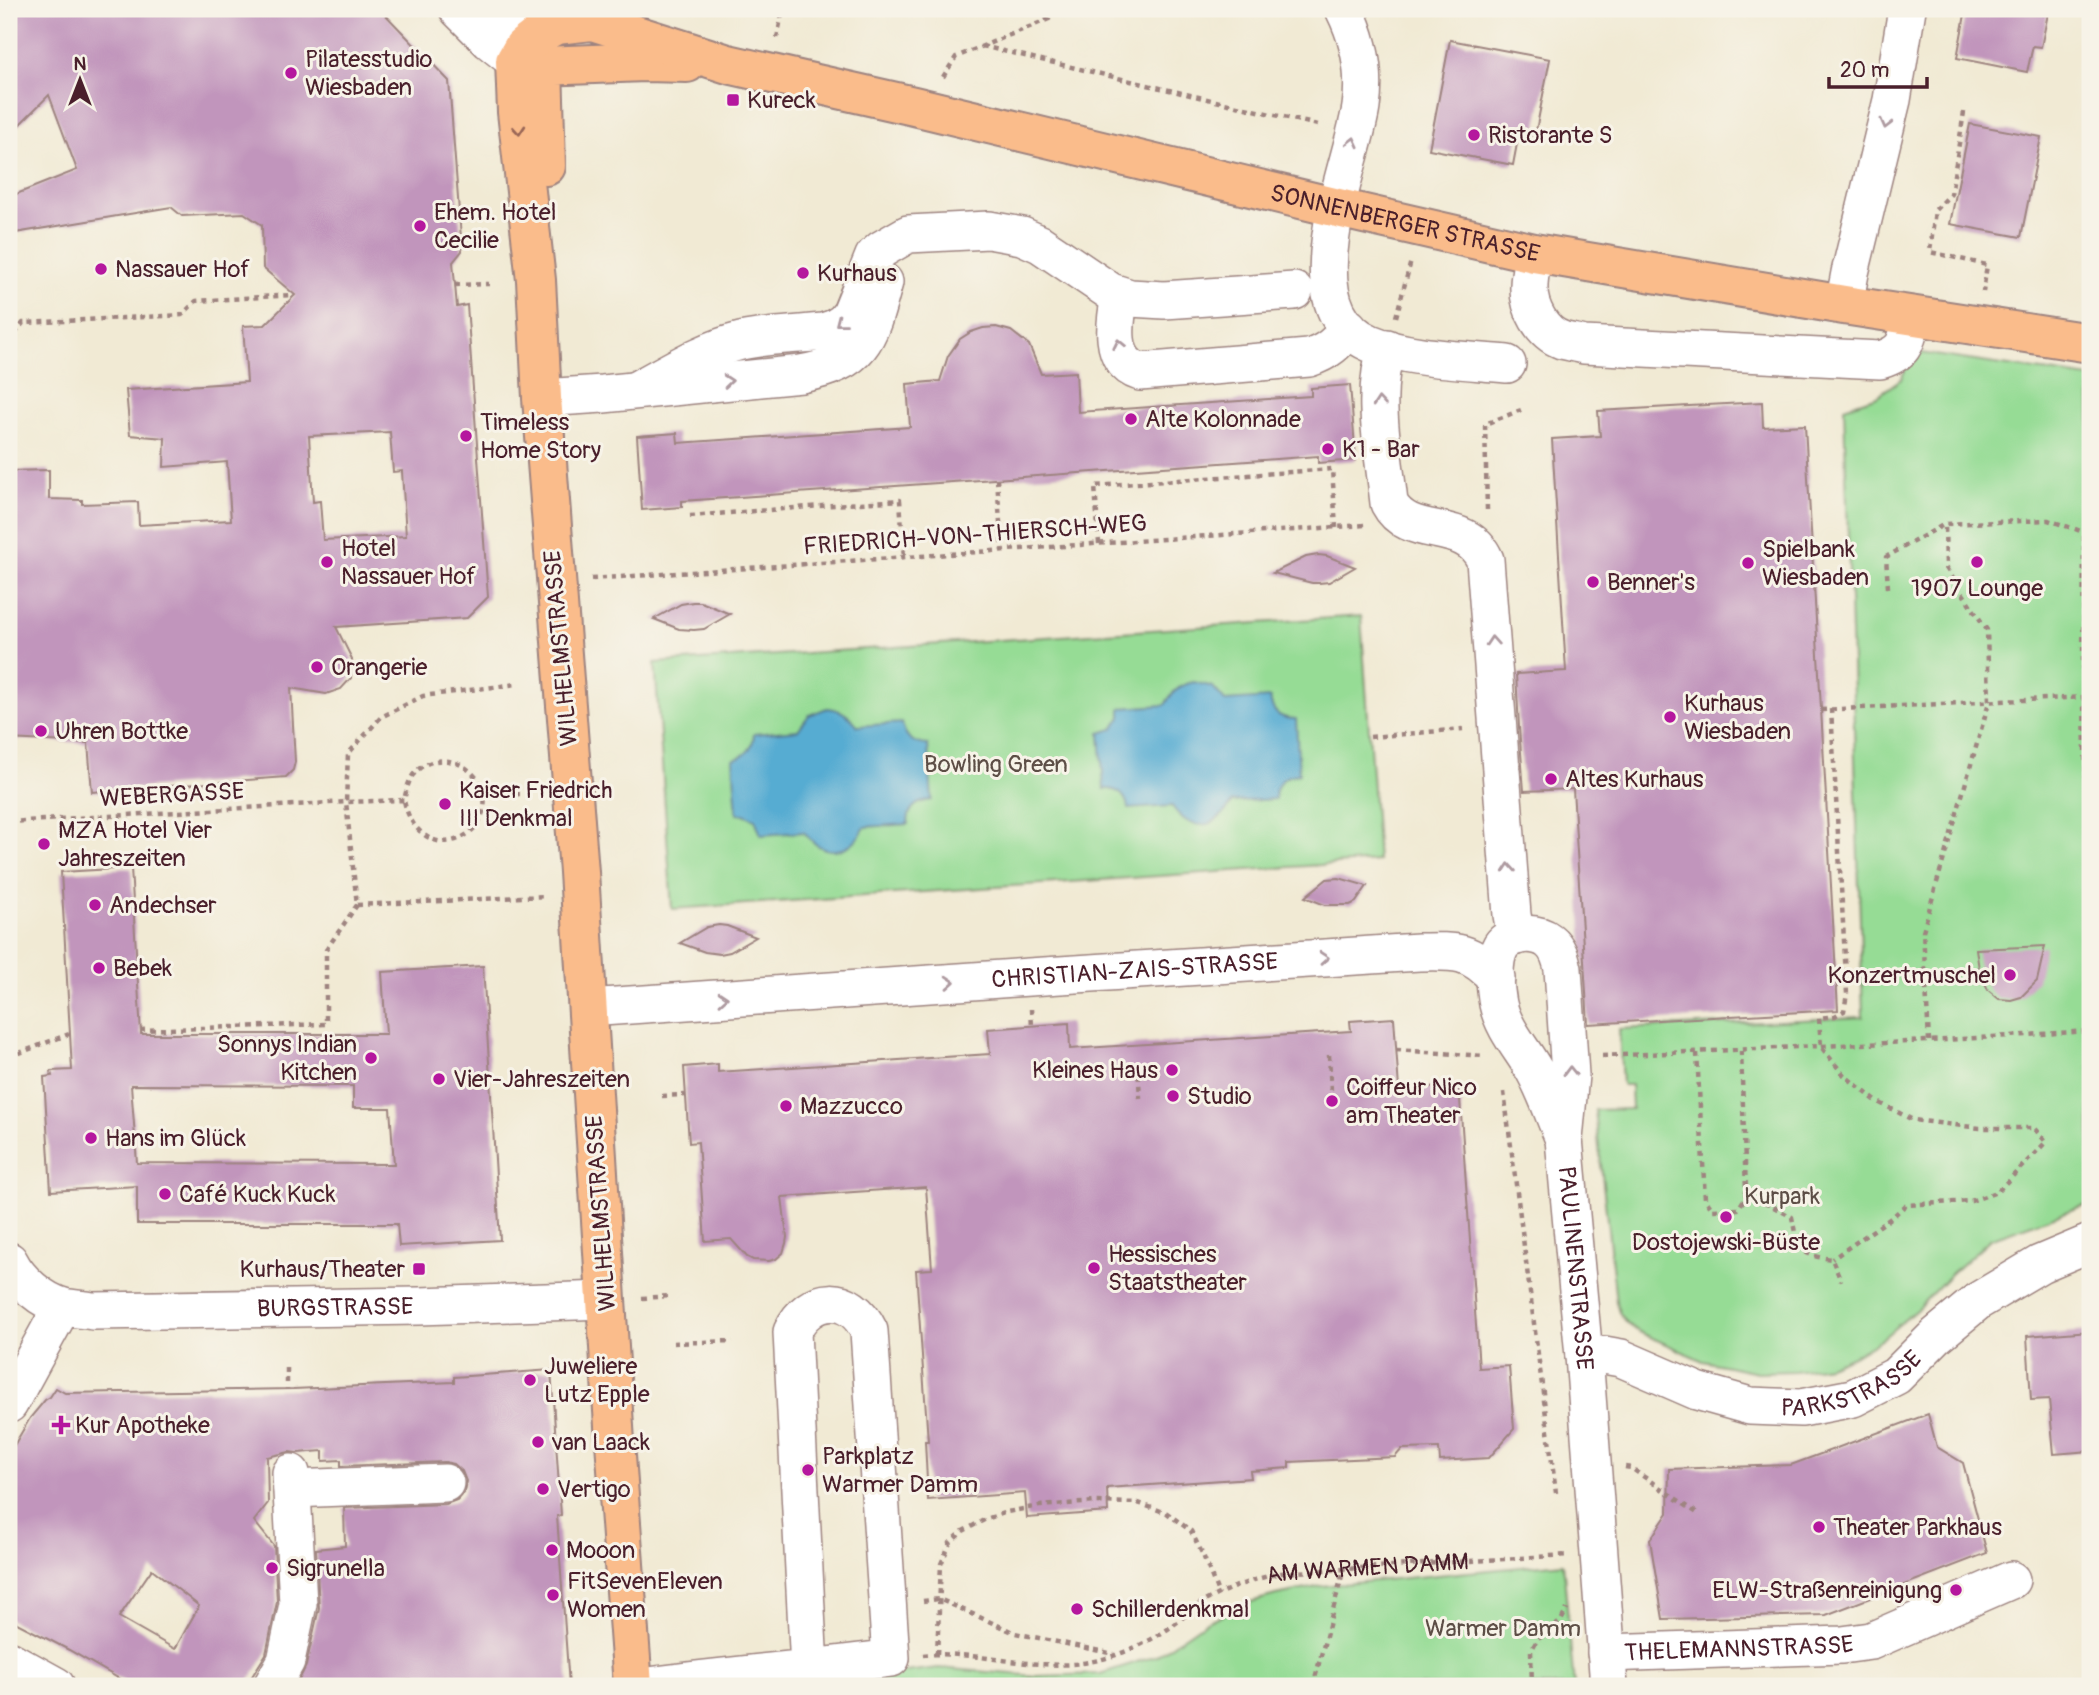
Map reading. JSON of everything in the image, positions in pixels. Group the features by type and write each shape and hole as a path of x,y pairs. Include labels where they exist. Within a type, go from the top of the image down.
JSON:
{"main road":[{"name":"SONNENBERGER STRASSE","path":"535,44 556,25 592,21 728,64 1534,253 2090,343"},
{"name":"SONNENBERGER STRASSE","path":"535,44 645,62 728,64"},
{"name":"WILHELMSTRASSE","path":"535,44 545,186 536,280 542,398 581,894 633,1686"}],"street":[{"path":"458,9 490,41 535,44"},
{"path":"505,9 535,44"},
{"path":"1344,9 1359,50 1363,79 1361,107 1330,238 1329,278 1338,312 1349,328 1362,338 1387,348 1430,356 1507,364"},
{"path":"1844,305 1892,100 1907,9"},
{"path":"542,398 801,374 825,369 846,359 863,343 872,326 885,277 908,234 989,230 1022,236 1040,244 1111,292 1138,299 1164,300 1294,291"},
{"path":"1534,253 1528,285 1530,300 1538,318 1547,331 1560,339 1584,345 1880,360 1895,356 1905,345 1912,316"},
{"path":"1120,296 1116,327 1119,352 1131,369 1150,372 1308,358 1320,355 1335,345 1349,328"},
{"path":"1387,348 1380,366 1378,392 1389,503 1402,519 1451,531 1469,540 1481,552 1487,573 1512,915 1516,936 1502,944 1496,964 1498,1005 1505,1023 1535,1073 1564,1139"},
{"name":"PAULINENSTRASSE","path":"1516,936 1535,935 1550,942 1561,957 1563,969 1570,1075 1564,1139 1608,1670"},
{"name":"CHRISTIAN-ZAIS-STRASSE","path":"588,1008 1437,952 1475,958 1496,978"},
{"name":"PARKSTRASSE","path":"1584,1356 1621,1358 1697,1391 1750,1406 1801,1408 1853,1398 1896,1376 1937,1335 1978,1301 2040,1264 2090,1242"},
{"path":"9,1261 25,1283 41,1296 62,1307 9,1404"},
{"name":"BURGSTRASSE","path":"62,1307 93,1311 606,1300"},
{"path":"649,1686 809,1669 891,1658 869,1331 858,1313 846,1305 834,1302 808,1309 798,1319 792,1332 809,1669"},
{"path":"272,1686 286,1661 298,1604 292,1481 445,1483"},
{"name":"THELEMANNSTRASSE","path":"1608,1670 1871,1641 2011,1580"},
{"path":"9,1660 56,1686"}],"path":[{"path":"777,38 783,9"},
{"path":"941,81 956,57 1049,19 1052,9"},
{"path":"982,46 1355,134"},
{"path":"1964,112 1951,194 1935,211 1930,252 1987,265 1983,293"},
{"path":"1399,308 1410,264"},
{"path":"455,285 489,284"},
{"path":"9,342 23,323 182,315 196,301 293,295"},
{"path":"1469,540 1485,522 1487,512 1485,425 1521,410"},
{"path":"1099,544 1095,486 1332,469 1336,528"},
{"path":"997,478 1002,551"},
{"path":"690,516 900,500 904,558"},
{"name":"FRIEDRICH-VON-THIERSCH-WEG","path":"556,581 1336,528 1374,524 1394,512"},
{"path":"1888,588 1886,557 1945,524 2048,520 2087,532 2084,698 2090,973"},
{"path":"1929,1041 1923,931 1989,702 1987,630 1946,568 1945,524"},
{"path":"140,1030 326,1024 326,950 357,905 346,802 348,754 381,717 423,696 517,684"},
{"path":"1821,710 2084,698"},
{"path":"1745,1198 1770,1205 1792,1217 1798,1246 1811,1256 1832,1259 1906,1205 1971,1201 1997,1192 2046,1142 2034,1128 1979,1128 1913,1119 1875,1101 1844,1075 1821,1047 1819,1018 1835,1016 1844,1011 1847,995 1831,709"},
{"path":"1370,737 1497,726"},
{"path":"436,761 449,761 462,764 473,772 481,783 485,808 472,831 460,838 434,840 412,825 404,800 413,775 436,761"},
{"path":"485,795 524,794"},
{"name":"WEBERGASSE","path":"9,822 404,800"},
{"path":"357,905 581,894"},
{"path":"1620,1055 1821,1047 2090,1031"},
{"path":"9,1057 69,1034"},
{"path":"1396,1050 1487,1056"},
{"path":"1697,1053 1705,1199 1713,1210 1738,1209 1745,1198 1741,1051"},
{"path":"1329,1055 1331,1091"},
{"path":"1138,1065 1140,1098"},
{"path":"1503,1084 1557,1500"},
{"path":"663,1096 685,1095"},
{"path":"1832,1259 1842,1281"},
{"path":"673,1343 733,1341"},
{"path":"287,1368 287,1389"},
{"path":"1631,1468 1697,1513"},
{"path":"937,1654 941,1564 950,1543 963,1531 1007,1512 1039,1506 1095,1502 1138,1503 1167,1513 1191,1531 1219,1595"},
{"path":"1563,1542 1566,1568"},
{"name":"AM WARMEN DAMM","path":"891,1658 937,1654 1035,1665 1089,1662 1132,1648 1170,1628 1200,1604 1258,1578 1281,1573 1344,1568 1565,1556"},
{"path":"1312,1686 1344,1568"},
{"path":"939,1600 1015,1633 1115,1654"},
{"path":"1532,1686 1531,1651 1537,1640 1562,1621 1569,1603"}],"green space":[{"name":"Kurpark","path":"1914,352 2090,378 2090,1203 1990,1239 1916,1310 1883,1338 1853,1356 1828,1366 1795,1371 1757,1372 1703,1361 1639,1332 1628,1324 1619,1312 1595,1110 1632,1109 1631,1085 1622,1085 1619,1029 1863,1017 1844,407 1877,396 1901,379"},
{"name":"Bowling Green","path":"1361,616 1378,861 672,909 655,663"},
{"name":"Warmer Damm","path":"1563,1563 1574,1686 791,1686 938,1668 1036,1676 1100,1674 1156,1656 1204,1623 1247,1603 1276,1595 1322,1586"}],"water":[{"path":"1194,682 1213,687 1225,701 1270,698 1278,714 1296,719 1299,774 1281,781 1275,799 1232,802 1218,818 1203,825 1187,821 1172,806 1128,809 1121,794 1104,789 1100,733 1113,729 1121,717 1121,708 1165,705 1176,690"},
{"path":"827,708 845,713 858,726 902,723 910,739 928,745 932,800 914,806 908,824 865,827 851,844 836,850 819,846 804,832 761,835 755,819 737,814 733,759 748,751 754,734 798,730 809,715"}],"building":[{"path":"9,9 380,9 449,81 462,251 453,262 457,307 467,305 488,597 467,618 336,627 352,659 351,678 341,689 326,694 291,688 295,762 293,770 286,777 92,792 88,743 9,739 9,471 49,470 49,499 82,500 82,504 138,502 139,525 231,520 227,462 164,467 165,438 130,435 126,390 247,382 243,326 265,325 295,295 263,268 262,225 244,213 182,216 171,207 9,234 9,197 77,170 49,95 9,135","holes":["390,432 393,472 402,471 406,536 323,540 320,501 313,502 309,436"]},
{"path":"1966,9 2049,9 2041,47 2033,46 2027,72 1957,58"},
{"path":"1450,40 1550,59 1535,136 1519,133 1513,165 1429,149"},
{"path":"1970,124 2041,137 2021,237 1950,224"},
{"name":"Alte Kolonnade","path":"996,327 1011,331 1029,345 1041,374 1076,372 1078,412 1311,396 1311,388 1350,385 1356,460 1318,463 1318,456 682,501 682,507 642,510 637,436 677,433 678,443 910,427 907,384 940,381 948,356 960,339 983,328"},
{"name":"Kurhaus Wiesbaden","path":"1762,402 1763,427 1805,425 1838,1010 1588,1024 1573,789 1524,791 1519,727 1516,674 1566,671 1552,439 1600,436 1598,411"},
{"path":"1318,555 1355,567 1329,582 1319,583 1273,573 1306,557"},
{"path":"701,602 730,614 704,629 694,630 679,629 654,619 681,604"},
{"path":"131,868 141,1034 386,1034 382,972 483,966 500,1240 399,1246 397,1224 137,1224 137,1186 51,1191 44,1077 52,1076 51,1071 72,1070 61,872","holes":["131,1085 353,1086 353,1108 390,1108 394,1164 137,1163"]},
{"path":"1339,878 1367,886 1356,902 1350,905 1325,905 1305,897 1327,879"},
{"path":"719,925 756,937 730,952 720,954 680,943 707,927"},
{"name":"Konzertmuschel","path":"2045,946 2037,981 2021,997 1999,999 1988,990 1979,969 1976,949"},
{"name":"Hessisches Staatstheater","path":"1394,1018 1399,1089 1459,1085 1479,1368 1509,1366 1514,1429 1489,1458 1440,1461 1439,1448 1402,1449 1395,1457 1289,1462 1289,1468 1250,1471 1251,1478 1107,1488 1108,1512 1027,1518 1025,1493 928,1500 925,1441 928,1441 916,1270 932,1269 926,1187 782,1197 786,1243 783,1253 769,1261 747,1257 731,1239 705,1241 698,1142 689,1143 684,1067 718,1064 718,1072 990,1054 988,1029 1069,1023 1070,1049 1351,1031 1350,1021"},
{"path":"2090,1331 2090,1451 2054,1454 2049,1399 2031,1400 2027,1336"},
{"path":"551,1370 561,1515 557,1516 569,1686 417,1686 417,1680 296,1686 306,1666 319,1608 316,1549 345,1546 344,1508 446,1504 457,1500 464,1492 466,1481 462,1471 454,1464 445,1462 341,1466 341,1460 323,1461 323,1451 289,1452 267,1457 268,1503 254,1521 274,1546 277,1602 266,1654 246,1686 132,1686 9,1619 9,1454 30,1418 56,1388 65,1393 293,1389 454,1382 454,1377","holes":["152,1569 199,1606 175,1649 119,1617"]},
{"name":"Theater Parkhaus","path":"1928,1414 1937,1447 1963,1463 1987,1553 1826,1615 1663,1619 1650,1540 1668,1513 1669,1469 1791,1465"}],"place":[{"name":"Pilatesstudio Wiesbaden","path":"291,73"},
{"name":"Kureck","path":"733,100"},
{"name":"Ristorante S","path":"1474,135"},
{"name":"Ehem. Hotel Cecilie","path":"420,226"},
{"name":"Nassauer Hof","path":"101,269"},
{"name":"Kurhaus","path":"803,273"},
{"name":"Alte Kolonnade","path":"1131,419"},
{"name":"Timeless Home Story","path":"466,436"},
{"name":"K1 - Bar","path":"1328,449"},
{"name":"Hotel Nassauer Hof","path":"327,562"},
{"name":"1907 Lounge","path":"1977,562"},
{"name":"Spielbank Wiesbaden","path":"1748,563"},
{"name":"Benner's","path":"1593,582"},
{"name":"Orangerie","path":"317,667"},
{"name":"Kurhaus Wiesbaden","path":"1670,717"},
{"name":"Uhren Bottke","path":"41,731"},
{"name":"Altes Kurhaus","path":"1551,779"},
{"name":"Kaiser Friedrich III Denkmal","path":"445,804"},
{"name":"MZA Hotel Vier Jahreszeiten","path":"44,844"},
{"name":"Andechser","path":"95,905"},
{"name":"Bebek","path":"99,968"},
{"name":"Konzertmuschel","path":"2010,975"},
{"name":"Sonnys Indian Kitchen","path":"371,1058"},
{"name":"Kleines Haus","path":"1172,1070"},
{"name":"Vier-Jahreszeiten","path":"439,1079"},
{"name":"Studio","path":"1173,1096"},
{"name":"Coiffeur Nico am Theater","path":"1332,1101"},
{"name":"Mazzucco","path":"786,1106"},
{"name":"Hans im Glück","path":"91,1138"},
{"name":"Café Kuck Kuck","path":"165,1194"},
{"name":"Dostojewski-Büste","path":"1726,1217"},
{"name":"Hessisches Staatstheater","path":"1094,1268"},
{"name":"Kurhaus/Theater","path":"419,1269"},
{"name":"Juweliere Lutz Epple","path":"530,1380"},
{"name":"Kur Apotheke","path":"61,1425"},
{"name":"van Laack","path":"538,1442"},
{"name":"Parkplatz Warmer Damm","path":"808,1470"},
{"name":"Vertigo","path":"543,1489"},
{"name":"Theater Parkhaus","path":"1819,1527"},
{"name":"Mooon","path":"552,1550"},
{"name":"Sigrunella","path":"272,1568"},
{"name":"ELW-Straßenreinigung","path":"1956,1590"},
{"name":"FitSevenEleven Women","path":"553,1595"},
{"name":"Schillerdenkmal","path":"1077,1609"}]}
